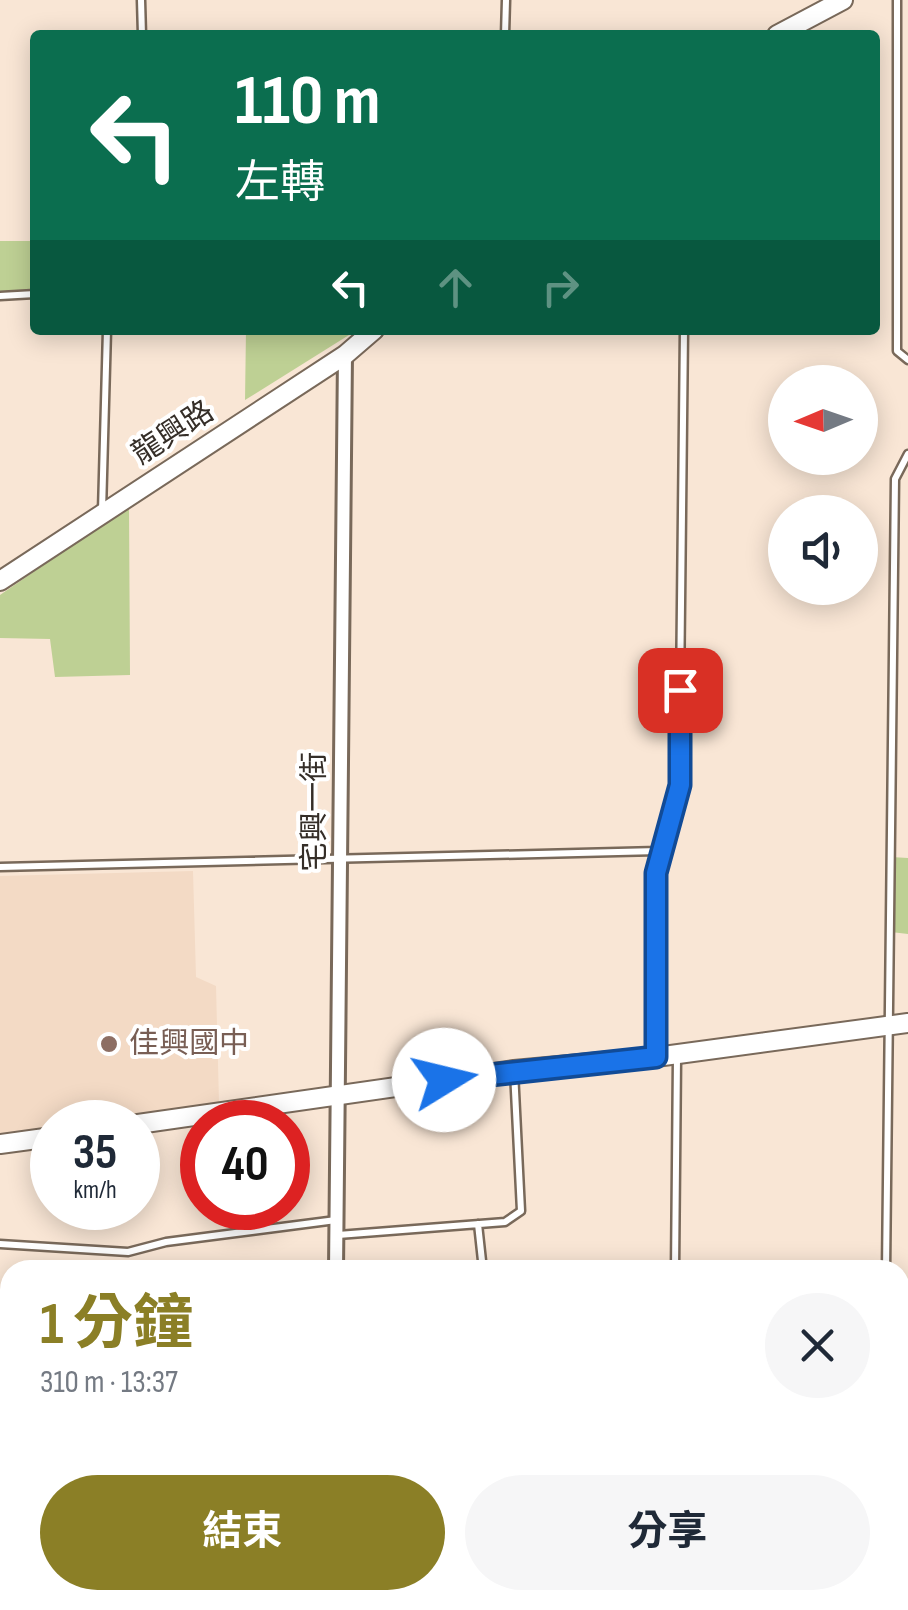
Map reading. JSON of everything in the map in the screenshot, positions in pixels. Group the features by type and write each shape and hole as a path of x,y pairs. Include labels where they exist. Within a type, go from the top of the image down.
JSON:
{"street":[{"path":"787,30 844,0"},
{"name":"龍興路","path":"0,581 344,355 368,335"},
{"name":"宅興一街","path":"336,1260 344,355"},
{"path":"160,1121 514,1070 656,1057 908,1022"},
{"path":"0,1144 30,1140"}],"lane":[{"path":"141,0 142,30"},
{"path":"506,0 506,30"},
{"path":"897,0 897,351 908,360"},
{"path":"0,296 30,294"},
{"path":"102,512 107,335"},
{"path":"656,1057 658,851 680,785 684,335"},
{"path":"886,1260 895,478 908,454"},
{"path":"0,868 658,851"},
{"path":"676,1260 677,1052"},
{"path":"336,1235 505,1222 521,1211 514,1070"},
{"path":"0,1244 128,1252 166,1242 336,1220"},
{"path":"478,1224 481,1260"}],"shaded area":[{"name":"佳興國中","path":"193,871 196,977 216,986 219,1100 180,1100 180,1108 160,1111 160,1100 30,1100 30,1131 0,1136 0,876"}],"green space":[{"path":"0,241 30,241 30,294 0,296"},
{"path":"246,335 349,335 245,400"},
{"path":"129,506 130,675 55,677 50,639 0,638 0,595"},
{"path":"891,857 908,858 908,934 891,932"}],"place":[{"name":"佳興國中","path":"109,1044"}],"route":[{"path":"444,1080 656,1057 656,873 658,851 680,785 680,690"}]}
